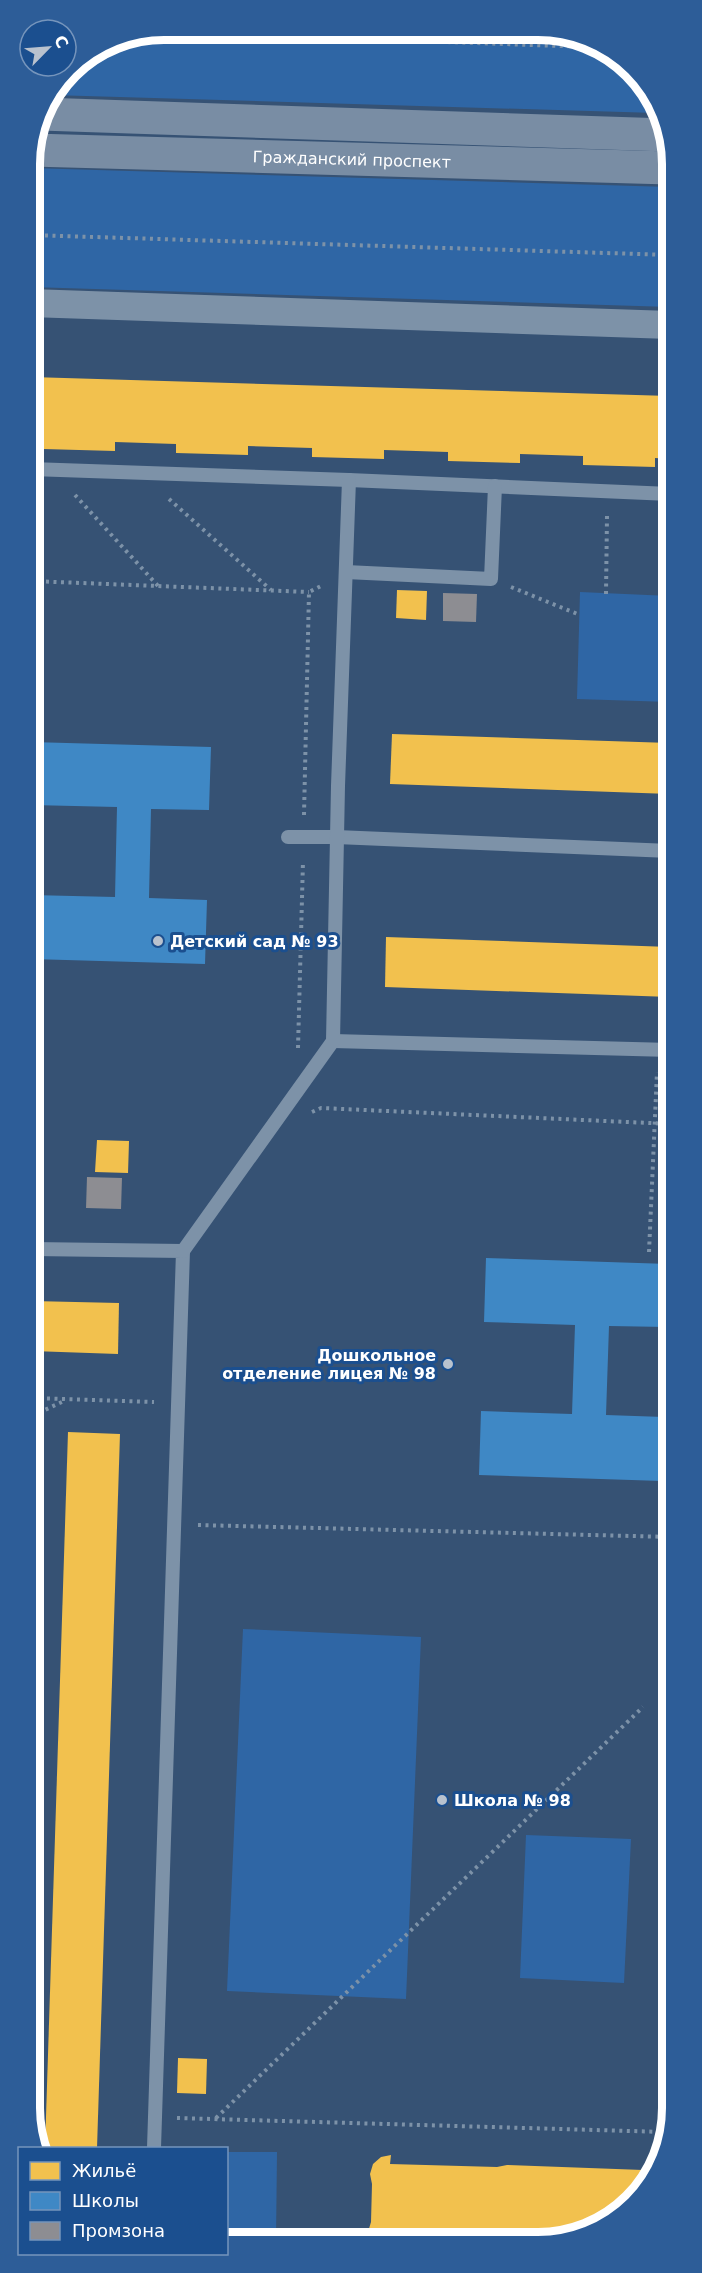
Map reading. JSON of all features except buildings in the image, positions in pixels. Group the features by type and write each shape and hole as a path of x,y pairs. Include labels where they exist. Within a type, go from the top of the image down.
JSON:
{"main road":[{"name":"Гражданский проспект","path":"51,114 657,135"},
{"name":"Гражданский проспект","path":"42,150 662,168"}],"street":[{"path":"41,303 662,325"}],"lane":[{"path":"41,469 662,494"},
{"path":"154,2147 183,1251 333,1041 336,837 349,480"},
{"path":"346,572 491,579 495,486"},
{"path":"288,837 662,851"},
{"path":"333,1041 662,1050"},
{"path":"40,1249 183,1251"}],"path":[{"path":"388,40 575,46"},
{"path":"41,235 662,255"},
{"path":"52,470 159,587"},
{"path":"140,472 272,590"},
{"path":"606,594 608,491"},
{"path":"491,579 580,615"},
{"path":"41,581 309,592"},
{"path":"649,1252 655,1124 662,1070"},
{"path":"270,1129 321,1108 662,1124"},
{"path":"40,1398 178,1403"},
{"path":"40,1412 67,1399"},
{"path":"174,1525 661,1536"},
{"path":"216,2118 643,1707"},
{"path":"155,2117 659,2132"}],"shaded area":[{"path":"165,40 537,40 577,47 606,61 625,77 650,113 61,95 83,71 110,53 140,43"},
{"path":"41,168 662,187 662,307 41,287"},
{"path":"580,592 662,596 662,702 577,699"},
{"path":"243,1629 421,1637 406,1999 227,1991"},
{"path":"526,1835 631,1839 624,1983 520,1978"},
{"path":"228,2152 277,2152 276,2232 228,2232"}],"place":[{"name":"Детский сад № 93","path":"158,941"},
{"name":"Дошкольное отделение лицея № 98","path":"448,1364"},
{"name":"Школа № 98","path":"442,1800"}]}
